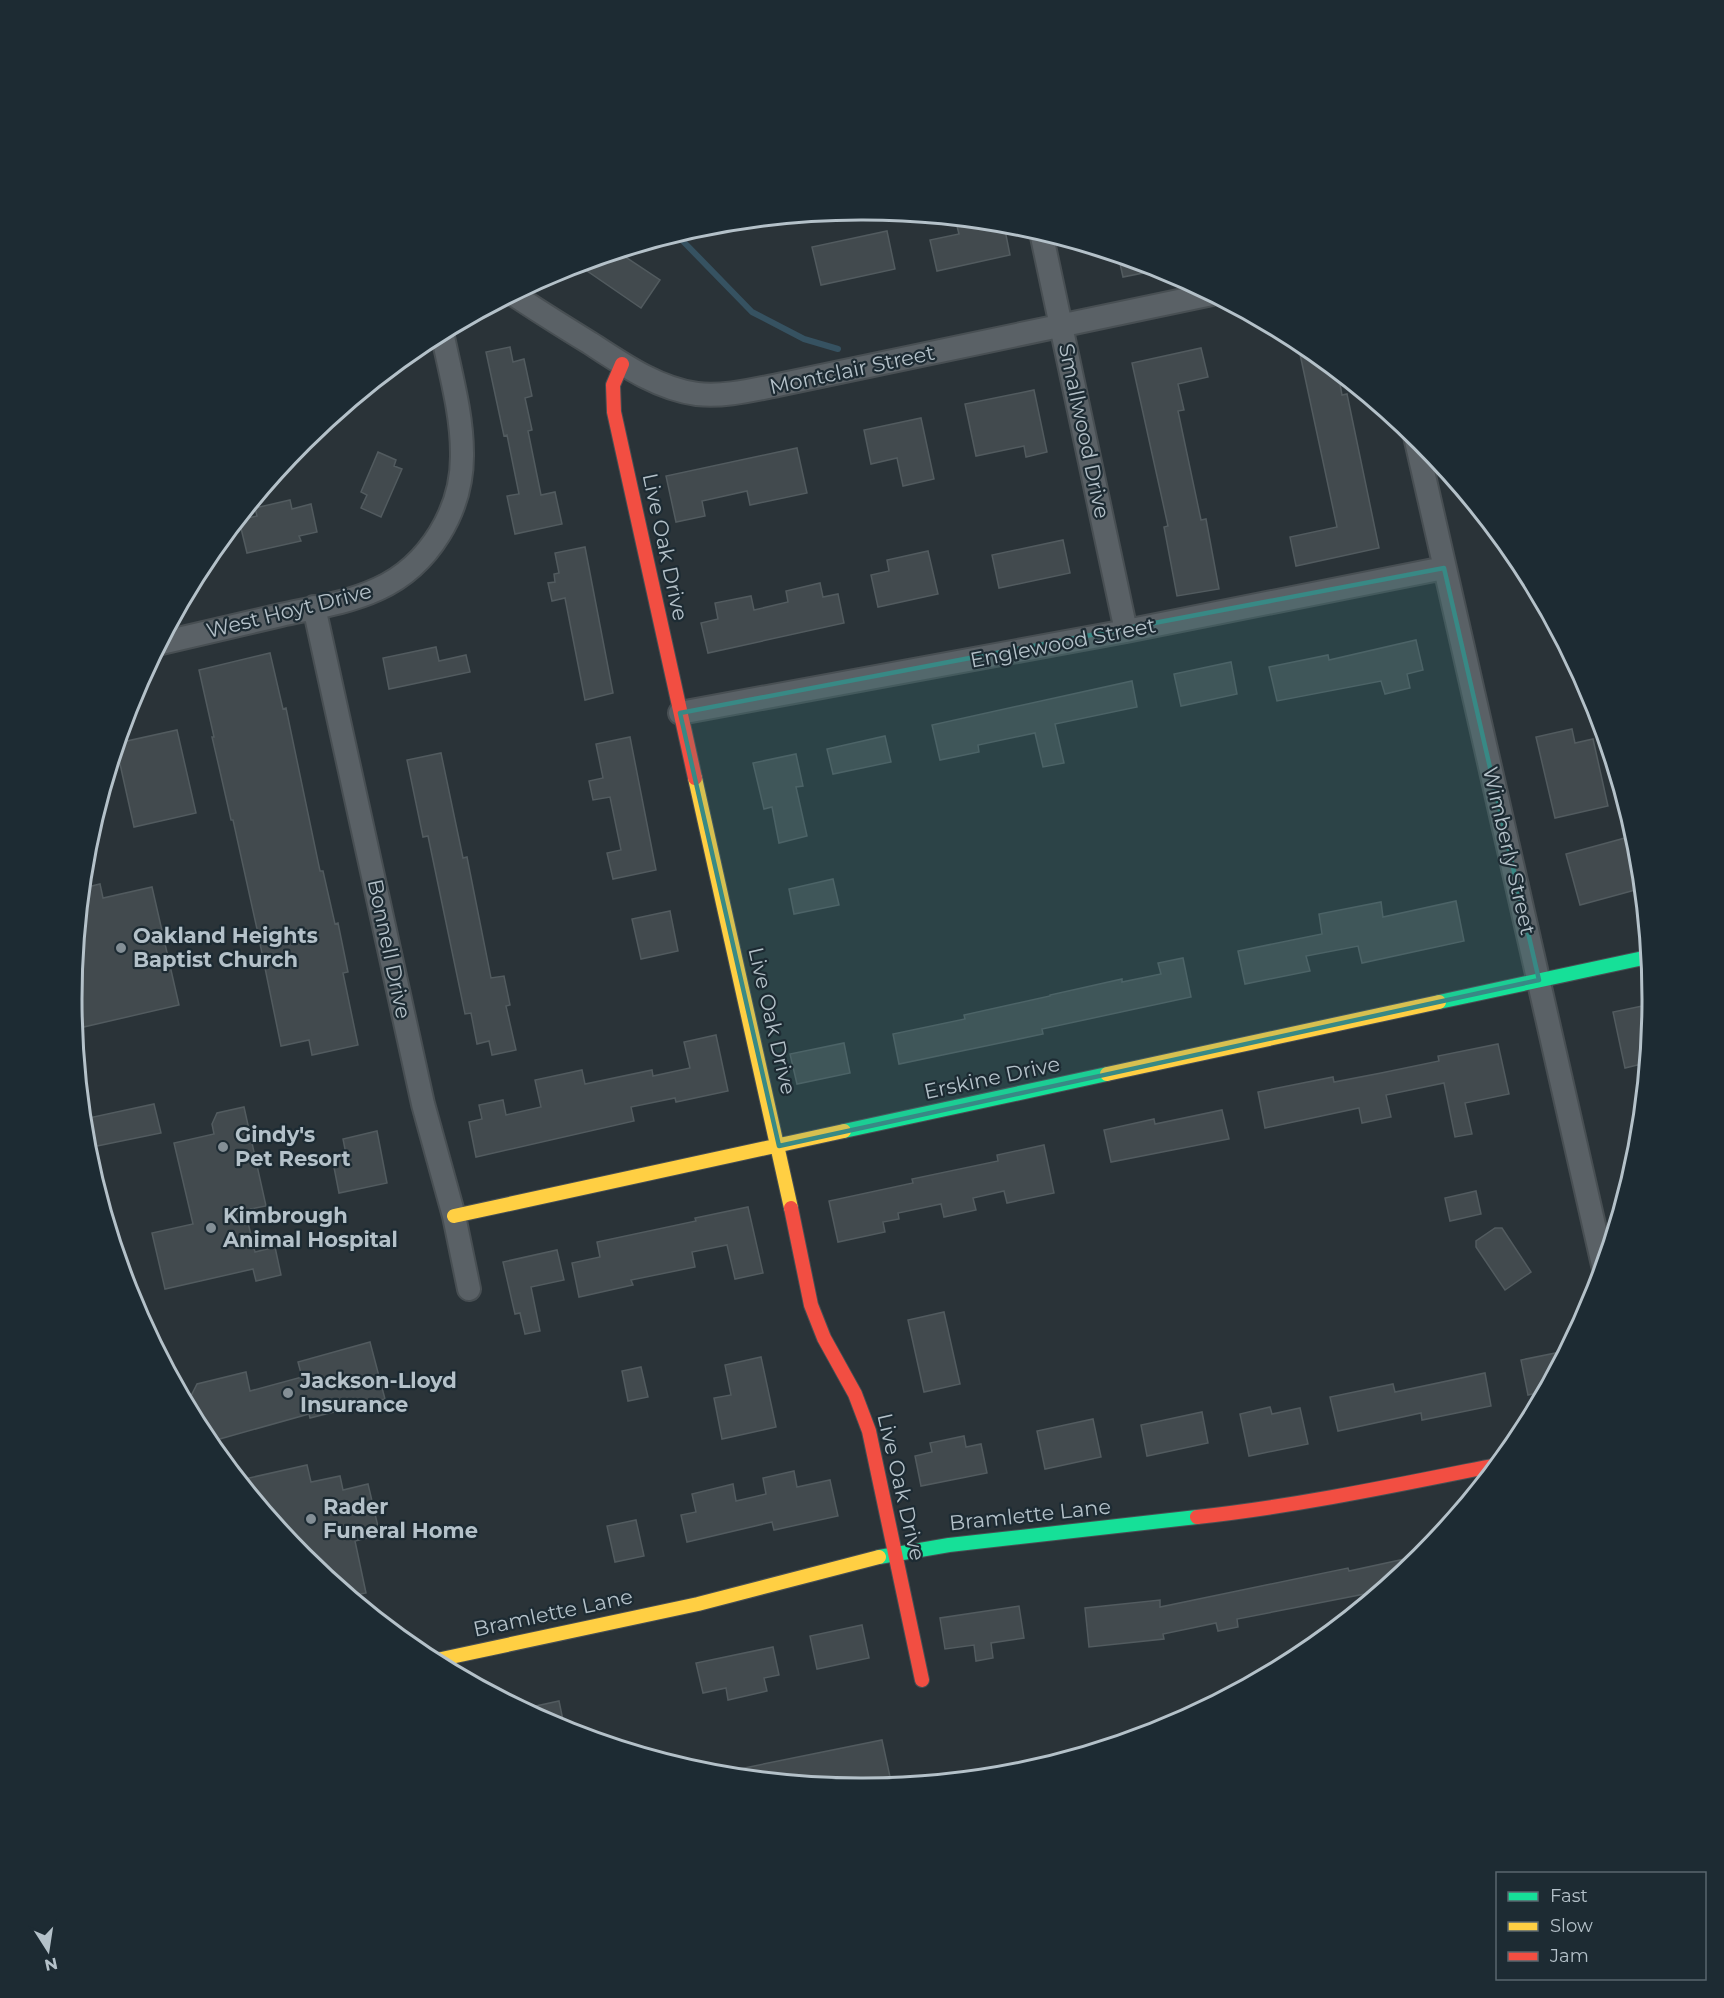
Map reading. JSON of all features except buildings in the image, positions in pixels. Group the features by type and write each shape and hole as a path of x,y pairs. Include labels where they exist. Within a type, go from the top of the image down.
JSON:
{"street":[{"name":"Smallwood Drive","path":"1043,241 1126,632"},
{"name":"Montclair Street","path":"520,299 622,364 674,388 696,394 720,394 778,385 1200,297"},
{"name":"West Hoyt Drive","path":"170,641 365,595 401,575 424,555 442,531 447,519 458,487 462,455 460,425 444,342"},
{"name":"Live Oak Drive","path":"622,364 613,385 614,412 778,1146 811,1305 824,1338 855,1394 867,1422 922,1680"},
{"name":"Wimberly Street","path":"1419,454 1600,1251"},
{"name":"Englewood Street","path":"680,713 1126,632 1444,568"},
{"name":"Bonnell Drive","path":"314,607 423,1104 454,1216 469,1289"},
{"name":"Erskine Drive","path":"454,1216 1640,959"},
{"name":"Bramlette Lane","path":"446,1658 687,1606 895,1553 1246,1512 1365,1492 1485,1468"}],"highlighted area":[{"path":"1444,568 1539,980 779,1146 680,713"}],"waterway":[{"path":"682,241 752,312 804,339 838,349"}],"traffic: fast":[{"path":"1439,1002 1640,959"},
{"path":"844,1131 1107,1074"},
{"path":"879,1557 949,1545 1197,1517"}],"traffic: slow":[{"path":"695,778 791,1208"},
{"path":"1107,1074 1439,1002"},
{"path":"454,1216 844,1131"},
{"path":"446,1658 698,1604 879,1557"}],"traffic: jam":[{"path":"622,364 613,385 614,412 695,778"},
{"path":"791,1208 811,1305 824,1338 855,1394 869,1431 922,1680"},
{"path":"1197,1517 1310,1501 1485,1467"}],"place":[{"name":"Oakland Heights Baptist Church","path":"121,948"},
{"name":"Gindy's Pet Resort","path":"223,1147"},
{"name":"Kimbrough Animal Hospital","path":"211,1228"},
{"name":"Jackson-Lloyd Insurance","path":"288,1393"},
{"name":"Rader Funeral Home","path":"311,1519"}]}
